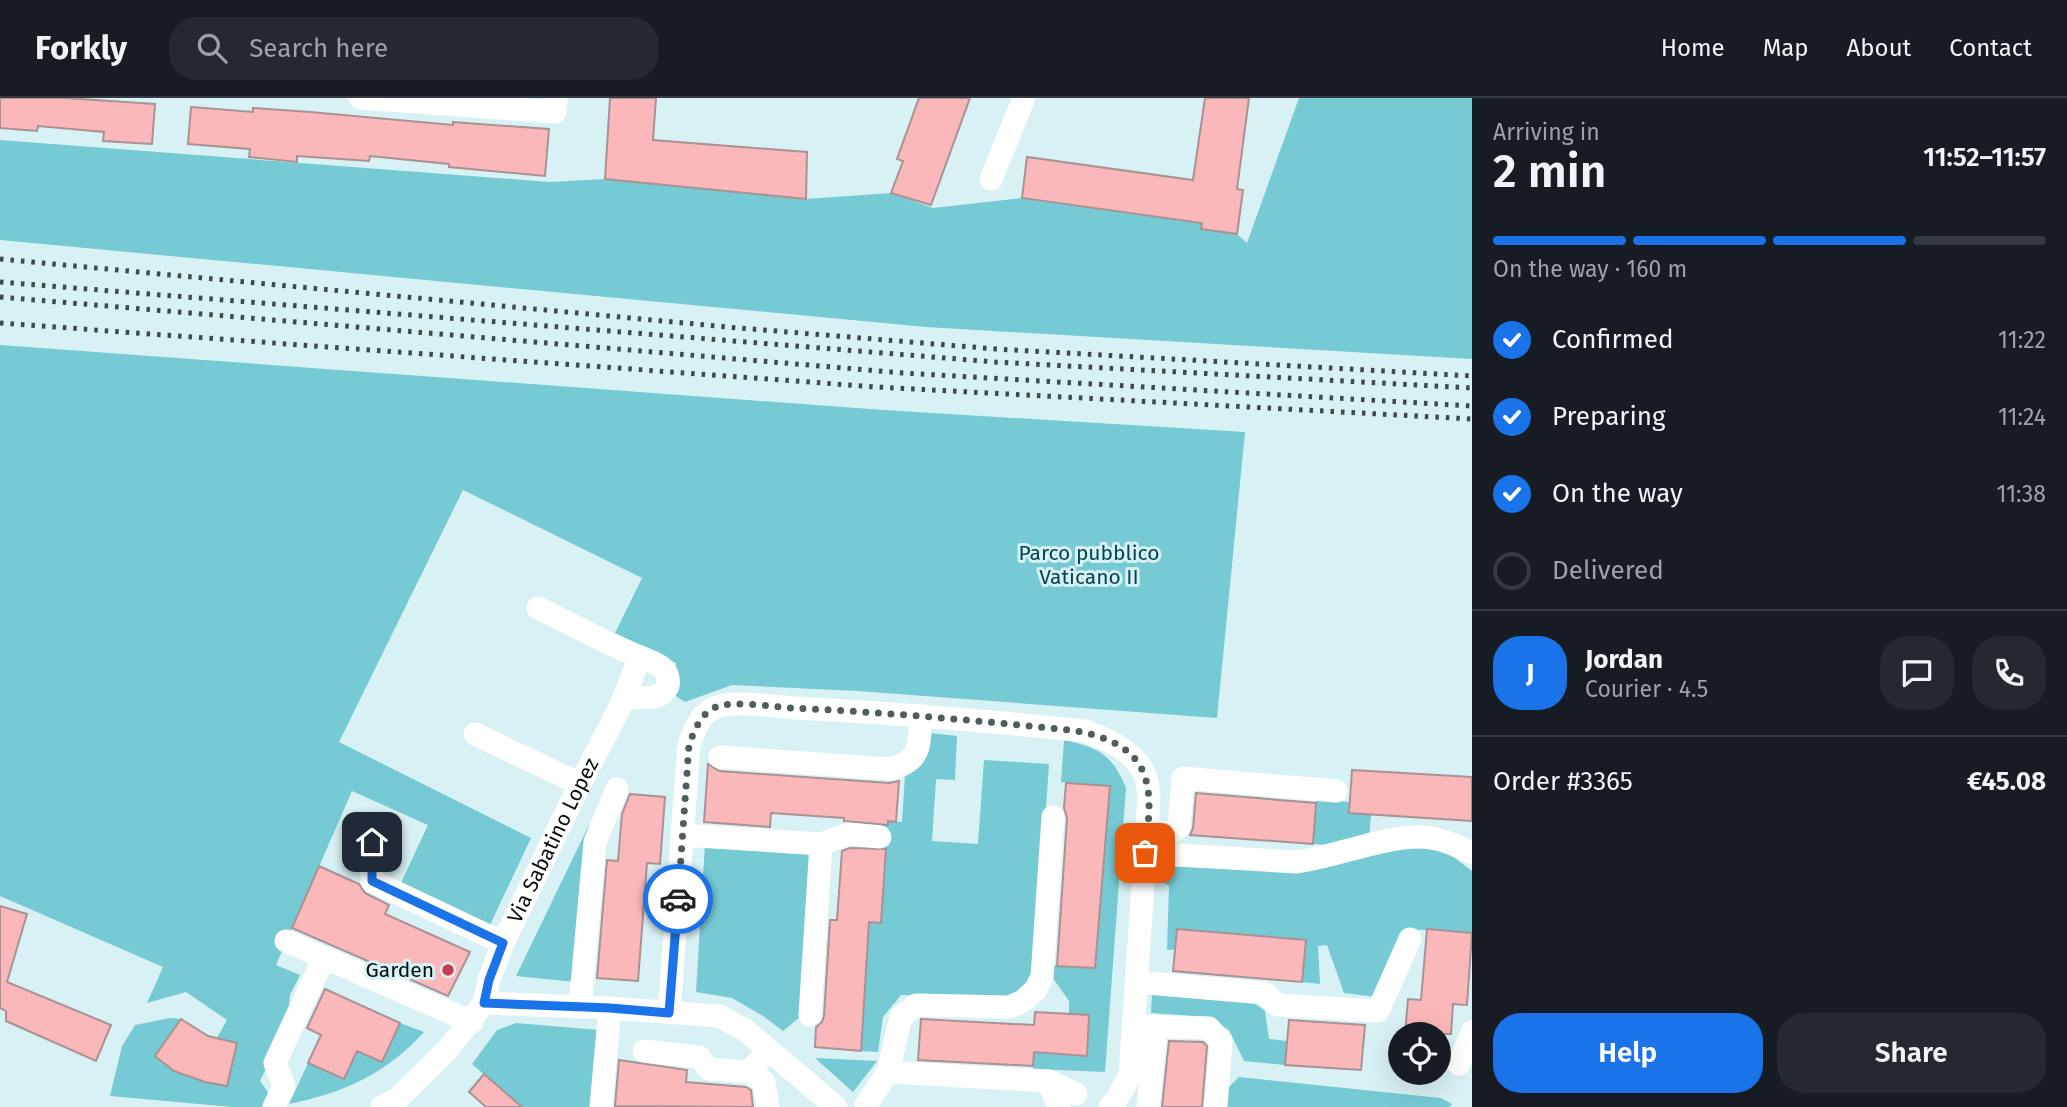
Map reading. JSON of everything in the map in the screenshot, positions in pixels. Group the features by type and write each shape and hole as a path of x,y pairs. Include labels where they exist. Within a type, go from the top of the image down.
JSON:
{"street":[{"path":"360,98 556,105"},
{"path":"991,179 1024,98"},
{"path":"538,608 663,667 668,673 668,687 660,696 632,696 621,705"},
{"name":"Via Sabatino Lopez","path":"382,1107 397,1099 422,1075 478,1012 503,943 621,705 640,657"},
{"path":"669,1013 689,745 702,718 716,707 737,705 921,716 1086,732 1113,741 1132,757 1145,775 1149,798 1130,1075 1110,1107"},
{"path":"720,757 890,769 905,765 914,757 919,746 921,716"},
{"path":"475,734 580,784"},
{"path":"1147,830 1170,833 1179,827 1183,778 1336,791"},
{"path":"580,1006 595,842 617,789"},
{"path":"866,1105 888,1072 901,1017 916,1005 1009,1007 1023,1001 1036,989 1042,977 1053,817"},
{"path":"682,835 821,844 849,834 880,837"},
{"path":"1145,853 1296,862 1318,860 1403,838 1431,838 1472,853"},
{"path":"372,842 372,881 503,943"},
{"path":"810,1015 821,844"},
{"path":"1147,983 1264,993 1277,1004 1378,1011 1409,939"},
{"path":"286,941 478,1012 580,1006 719,1016 745,1030 836,1107"},
{"path":"274,1107 284,1086 275,1063 321,964"},
{"path":"601,1107 610,1008"},
{"path":"1148,1107 1150,1033 1209,1028 1221,1041 1216,1107"},
{"path":"1459,1063 1472,1032"},
{"path":"644,1051 699,1057 709,1069 754,1067 764,1083 768,1107"},
{"path":"888,1072 1048,1081 1068,1100"}],"green space":[{"path":"1299,98 1472,98 1472,359 926,327 0,240 0,140 550,182 605,179 806,199 891,193 933,208 1022,198 1202,223 1202,229 1237,234 1247,243"},
{"name":"Parco pubblico Vaticano II","path":"0,345 884,410 1245,432 1217,718 858,691 732,685 685,702 671,693 676,663 615,633 642,578 463,490 339,742 531,838 490,925 400,885 428,825 352,791 276,965 300,975 290,995 288,1022 260,1081 270,1095 265,1107 232,1107 110,1096 122,1046 135,1025 170,1018 181,1019 156,1057 174,1071 237,1043 217,1038 227,1020 186,992 147,1003 163,967 0,896"},
{"path":"930,733 957,736 955,780 936,779 932,841 978,844 984,760 1049,764 1035,970 1024,987 1007,998 901,995 883,1017 878,1052 861,1051 869,922 881,922 886,853 879,852 881,821 902,822 905,775 925,759"},
{"path":"1064,740 1103,754 1115,767 1126,788 1105,1072 1033,1069 1034,1052 1087,1055 1089,1016 1069,1014 1069,1001 1050,974 1051,965 1095,968 1110,787 1061,782"},
{"path":"1316,800 1350,802 1350,813 1371,815 1369,837 1329,845 1313,844"},
{"path":"589,825 575,982 516,976"},
{"path":"705,844 816,851 805,1013 783,1031 732,998 696,992"},
{"path":"1401,845 1447,852 1472,871 1472,933 1407,929 1376,997 1344,993 1327,945 1318,946 1320,984 1302,982 1306,940 1167,950 1169,886 1156,879 1155,866 1295,871"},
{"path":"1152,994 1250,1000 1265,1011 1269,1039 1287,1041 1285,1065 1244,1061 1229,1030 1206,1017 1151,1013"},
{"path":"400,1023 424,1032 410,1047 362,1080 328,1094 289,1104 308,1063 344,1079 357,1051 382,1062"},
{"path":"516,1023 599,1030 590,1107 522,1107 472,1064 497,1030"},
{"path":"815,1058 877,1061 853,1092"},
{"path":"1239,1077 1441,1098 1452,1104 1449,1107 1223,1107 1225,1091"}],"building":[{"path":"0,98 65,98 155,104 152,144 103,141 104,132 38,126 37,131 0,128"},
{"path":"610,98 656,98 653,140 807,152 806,199 605,179"},
{"path":"919,98 970,98 931,205 891,193 903,161 897,159"},
{"path":"1205,98 1249,98 1237,189 1243,190 1237,234 1201,229 1202,223 1022,198 1027,157 1193,180"},
{"path":"191,107 253,112 253,108 453,125 453,122 549,129 545,176 370,156 369,161 297,156 297,162 249,157 250,149 188,144"},
{"path":"708,764 719,771 889,783 899,781 896,822 888,821 888,825 844,821 844,818 771,813 770,827 704,822"},
{"path":"1352,770 1472,777 1472,821 1349,813"},
{"path":"1066,783 1110,786 1095,968 1057,966 1067,818 1064,808"},
{"path":"1196,793 1316,803 1313,844 1190,835"},
{"path":"630,794 665,797 660,864 647,863 638,981 597,978 607,860 618,861 622,814"},
{"path":"850,848 886,849 881,923 869,922 861,1051 815,1047 816,1027 824,1016 830,920 837,920 842,851"},
{"path":"319,866 359,884 365,893 389,905 385,914 470,952 448,996 292,928"},
{"path":"0,906 27,914 7,982 111,1025 96,1061 6,1021 6,1011 0,1008"},
{"path":"1177,929 1306,940 1302,982 1173,971"},
{"path":"1427,929 1472,933 1467,1005 1453,1004 1451,1034 1451,1022 1406,1022 1408,999 1421,1000"},
{"path":"325,989 400,1023 382,1062 357,1051 344,1079 308,1063 321,1035 307,1028"},
{"path":"1035,1012 1089,1015 1087,1056 1034,1052 1033,1066 918,1060 921,1019 1034,1025"},
{"path":"181,1019 208,1036 237,1043 227,1086 205,1082 174,1071 155,1056"},
{"path":"1289,1020 1365,1025 1361,1070 1285,1065"},
{"path":"1169,1041 1203,1042 1207,1046 1202,1107 1162,1107"},
{"path":"619,1060 687,1070 686,1082 746,1087 751,1090 753,1107 615,1106"},
{"path":"484,1074 522,1107 486,1107 469,1092"}],"railway":[{"path":"0,259 727,327 996,349 1472,376"},
{"path":"0,282 995,362 1472,388"},
{"path":"0,297 903,373 1472,406"},
{"path":"0,323 877,387 1472,419"}],"way so far":[{"path":"678,899 689,745 702,718 716,707 737,705 857,710 1086,732 1113,741 1132,757 1145,775 1149,798 1145,853"}],"place":[{"name":"Garden","path":"448,970"}],"route":[{"path":"372,842 372,881 503,943 489,980 484,1003 669,1013 678,899"}]}
